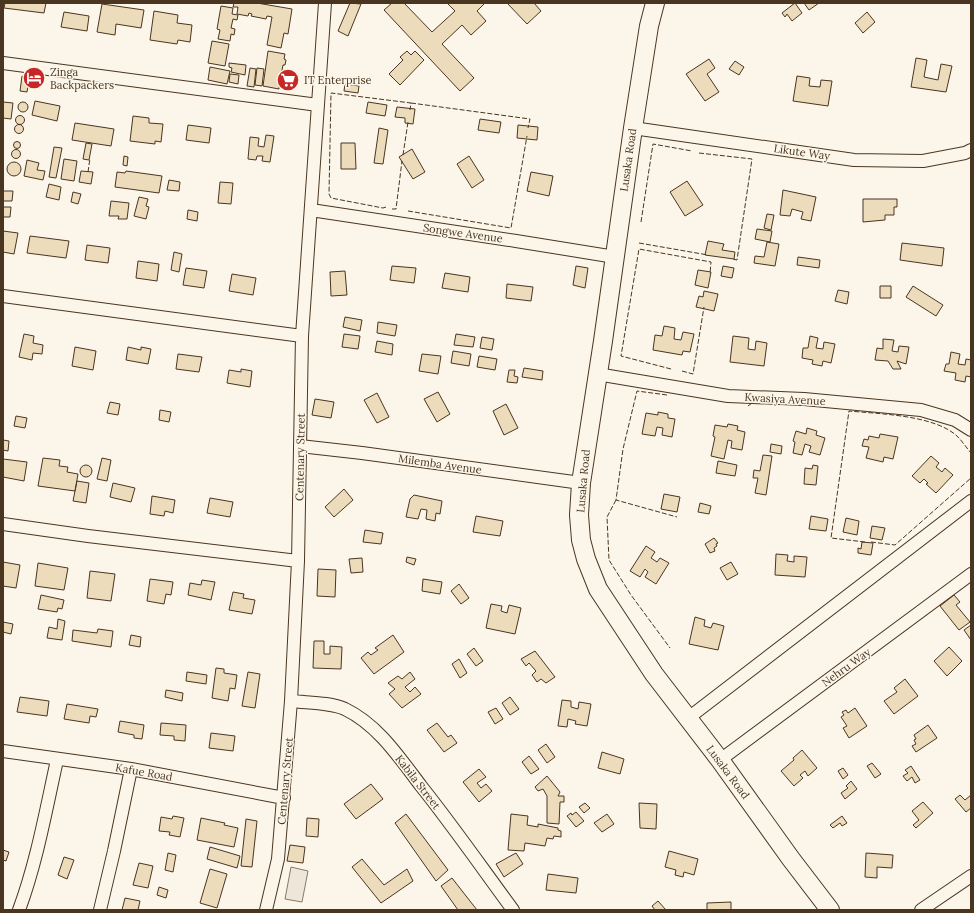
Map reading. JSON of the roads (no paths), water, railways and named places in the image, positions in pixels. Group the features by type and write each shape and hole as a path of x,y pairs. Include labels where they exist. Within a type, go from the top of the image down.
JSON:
{"highway":[{"name":"Lusaka Road","path":"655,3 649,26 632,128 615,258 580,483 579,515 582,540 586,560 598,589 654,674 720,760 791,859 830,910"}],"street":[{"name":"Centenary Street","path":"266,910 278,859 291,701 298,561 302,336 325,3"},
{"path":"3,63 318,105"},
{"name":"Likute Way","path":"632,128 854,160 923,161 965,153 971,150"},
{"name":"Songwe Avenue","path":"311,210 516,241 615,258"},
{"path":"3,296 302,336"},
{"name":"Kwasiya Avenue","path":"597,374 728,396 804,399 921,410 955,420 971,430"},
{"name":"Milemba Avenue","path":"300,446 370,454 580,483"},
{"path":"687,718 971,501"},
{"path":"3,524 88,536 298,561"},
{"name":"Nehru Way","path":"720,760 971,574"},
{"name":"Kabila Street","path":"291,701 328,705 344,709 364,720 386,740 441,811 513,910"},
{"name":"Kafue Road","path":"3,751 57,760 130,769 284,798"},
{"path":"19,910 39,842 57,760"},
{"path":"100,910 114,851 130,769"},
{"path":"921,910 971,876"}],"place":[{"name":"Zinga Backpackers","path":"34,78"},
{"name":"IT Enterprise","path":"288,80"}]}
